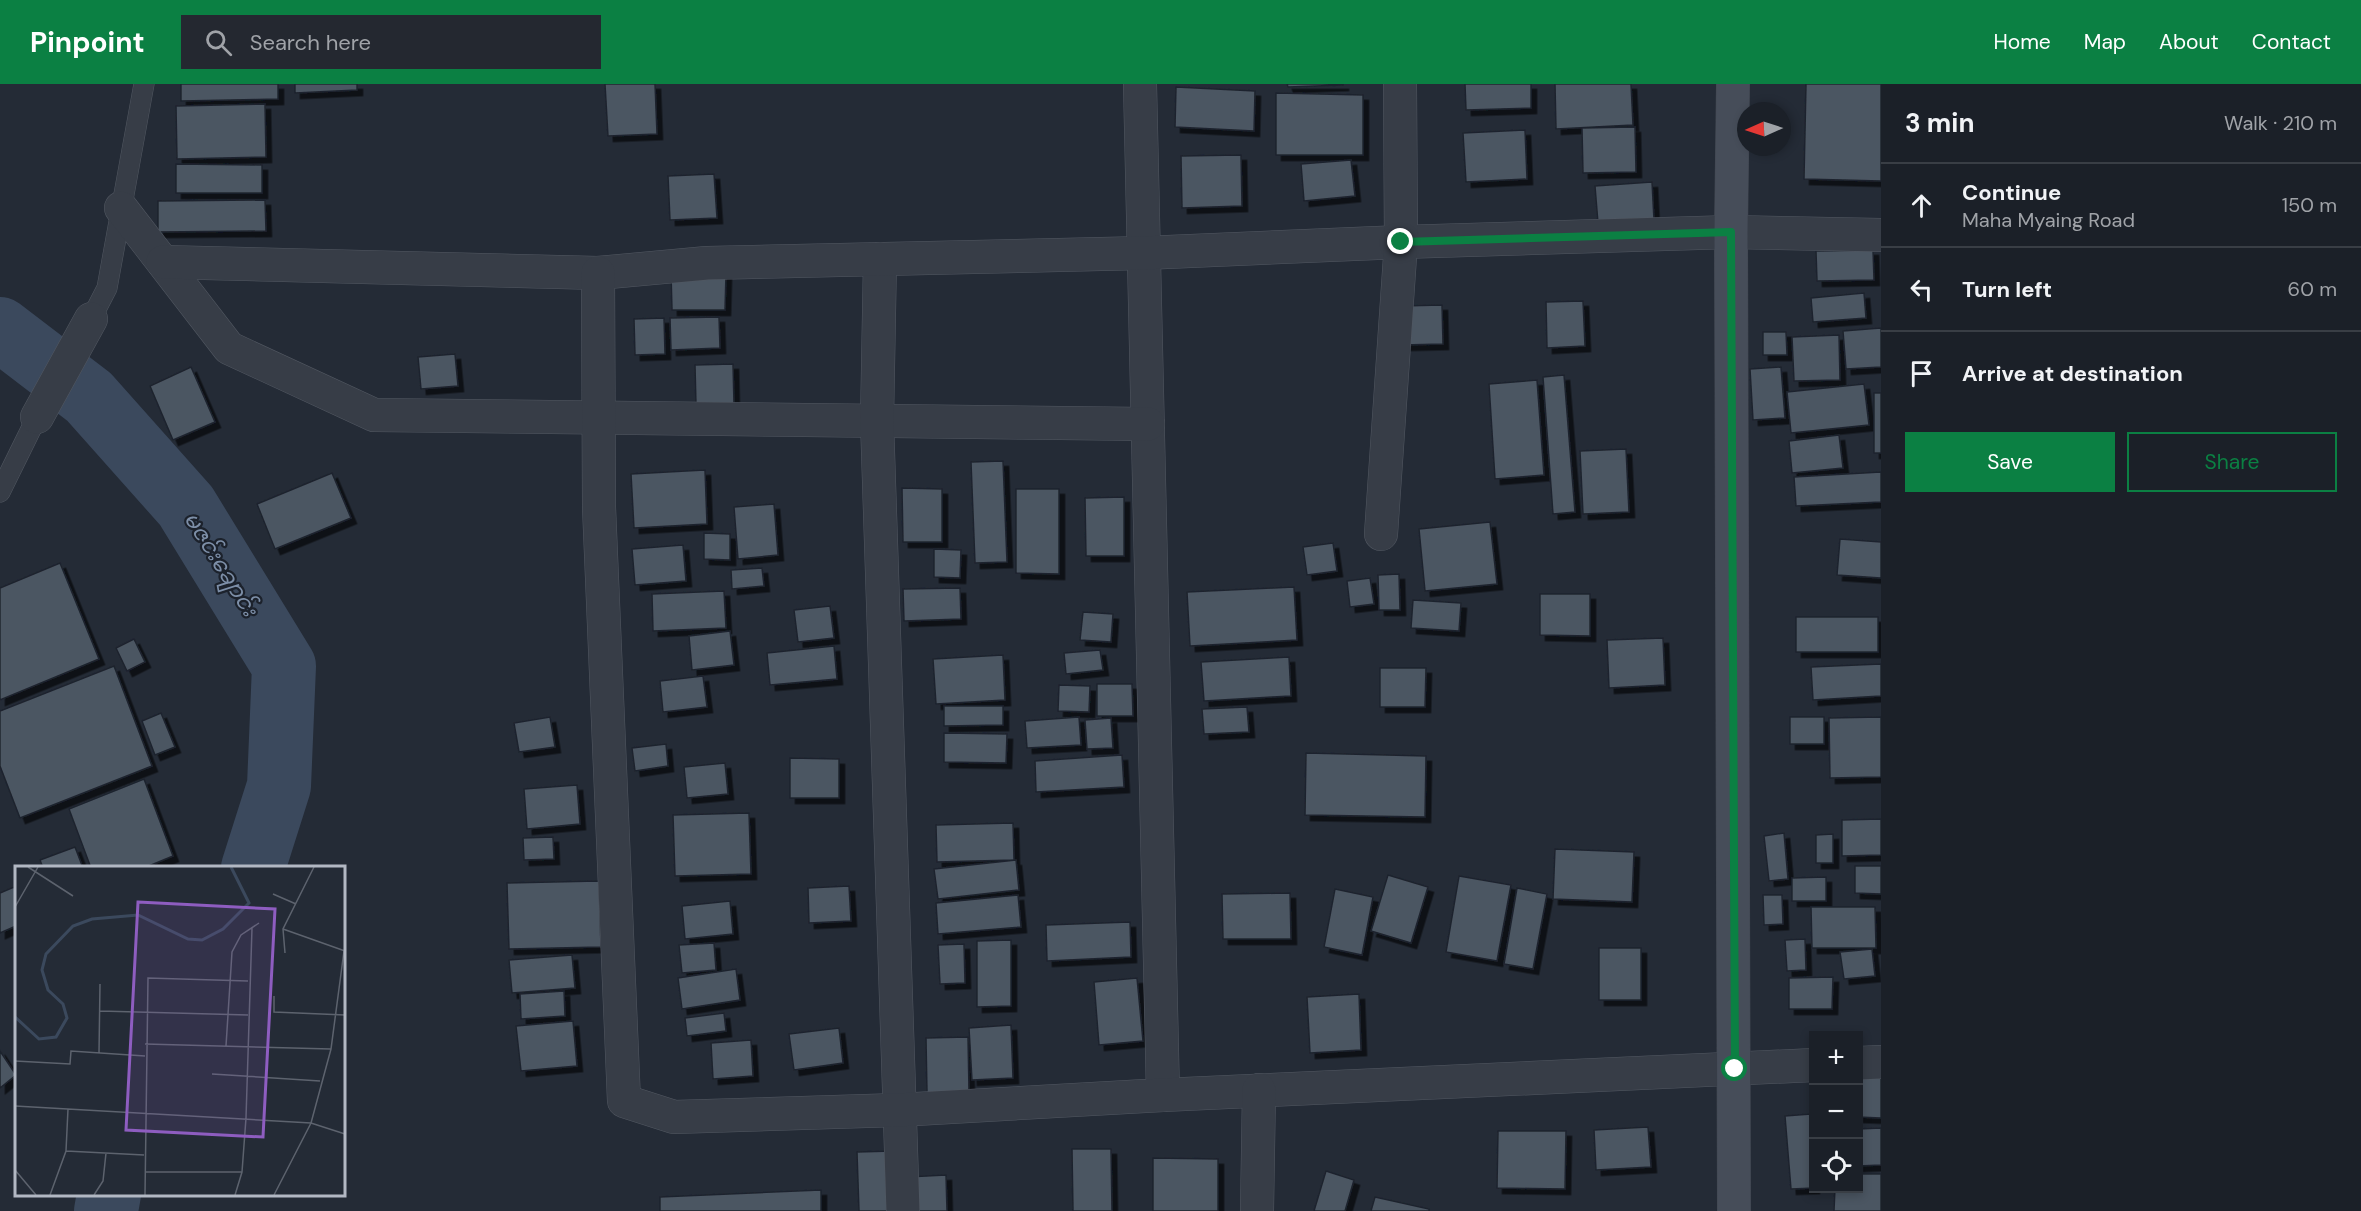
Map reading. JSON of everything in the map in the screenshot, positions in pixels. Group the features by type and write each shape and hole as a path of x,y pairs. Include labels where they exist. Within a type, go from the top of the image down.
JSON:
{"street":[{"path":"1140,84 1163,1095"},
{"path":"1381,534 1401,242 1400,84"},
{"path":"1733,84 1731,232 1734,1211"},
{"path":"122,208 229,348 374,415 1148,424"},
{"path":"163,262 598,273 707,263 1144,253 1401,242 1731,232 1881,235"},
{"path":"880,259 877,421 903,1211"},
{"path":"598,273 599,507 624,1101 674,1117 898,1110 1259,1090 1809,1065"},
{"path":"37,417 91,319"},
{"path":"1863,1063 1881,1062"},
{"path":"1257,1211 1259,1090"}],"lane":[{"path":"91,319 107,288 144,84"},
{"path":"0,492 37,417"}],"building":[{"path":"181,84 278,84 278,99 181,101"},
{"path":"295,84 357,84 357,90 295,93"},
{"path":"605,84 655,84 657,134 608,136"},
{"path":"1287,84 1343,84 1343,85 1288,87"},
{"path":"1465,84 1531,84 1531,108 1466,110"},
{"path":"1555,84 1631,84 1633,125 1556,129"},
{"path":"1806,84 1881,84 1881,181 1804,179"},
{"path":"1176,87 1255,91 1254,131 1175,127"},
{"path":"1276,93 1363,95 1363,155 1276,155"},
{"path":"265,104 266,157 177,159 176,106"},
{"path":"1635,127 1636,172 1583,173 1582,128"},
{"path":"1525,130 1527,179 1466,182 1463,133"},
{"path":"1241,155 1242,206 1182,208 1181,156"},
{"path":"1351,160 1355,196 1304,201 1301,164"},
{"path":"176,164 262,165 262,193 176,193"},
{"path":"714,174 717,218 670,220 668,176"},
{"path":"1652,182 1654,220 1598,223 1595,186"},
{"path":"265,200 266,231 158,232 158,201"},
{"path":"1873,250 1874,280 1817,281 1816,251"},
{"path":"671,273 726,273 725,310 672,310"},
{"path":"1864,293 1866,318 1813,322 1811,298"},
{"path":"1583,301 1585,346 1547,348 1546,302"},
{"path":"1442,305 1443,344 1402,345 1401,306"},
{"path":"719,317 720,348 671,350 670,318"},
{"path":"664,318 665,354 635,355 634,319"},
{"path":"1881,328 1881,367 1846,369 1843,331"},
{"path":"1763,332 1786,332 1787,355 1763,355"},
{"path":"1839,335 1840,380 1794,381 1792,337"},
{"path":"455,354 458,386 421,389 418,357"},
{"path":"733,364 734,405 696,405 695,365"},
{"path":"191,367 215,422 173,440 150,386"},
{"path":"1781,367 1785,418 1753,420 1750,369"},
{"path":"1564,375 1575,512 1553,514 1543,377"},
{"path":"1537,380 1544,475 1495,479 1489,384"},
{"path":"1864,384 1869,425 1791,433 1787,392"},
{"path":"1874,393 1881,393 1881,453 1874,453"},
{"path":"1839,435 1843,468 1792,473 1789,441"},
{"path":"1626,449 1629,512 1583,514 1580,451"},
{"path":"1003,461 1007,562 975,563 971,462"},
{"path":"705,470 707,524 634,528 631,474"},
{"path":"1881,472 1881,502 1796,506 1794,477"},
{"path":"332,473 351,518 275,549 257,504"},
{"path":"902,488 942,489 942,542 903,542"},
{"path":"1016,489 1059,489 1059,574 1016,573"},
{"path":"1124,497 1124,556 1086,556 1085,498"},
{"path":"774,504 778,555 738,559 734,507"},
{"path":"1490,522 1497,584 1425,591 1419,529"},
{"path":"704,533 730,534 730,560 704,559"},
{"path":"1840,539 1881,542 1881,578 1837,575"},
{"path":"1333,543 1337,571 1307,575 1303,547"},
{"path":"683,545 686,581 635,585 632,549"},
{"path":"934,549 961,550 960,578 934,577"},
{"path":"60,563 99,659 0,700 0,588"},
{"path":"762,568 764,586 732,589 731,570"},
{"path":"1399,574 1400,610 1379,610 1378,575"},
{"path":"1370,578 1374,604 1350,607 1347,581"},
{"path":"1294,587 1297,640 1190,646 1187,592"},
{"path":"960,588 961,619 904,621 903,589"},
{"path":"724,591 726,628 653,631 652,594"},
{"path":"1540,594 1590,594 1590,636 1540,635"},
{"path":"1413,600 1461,603 1459,631 1411,628"},
{"path":"830,606 834,638 798,642 794,610"},
{"path":"1083,612 1113,614 1111,642 1080,640"},
{"path":"1796,617 1878,617 1878,652 1796,652"},
{"path":"730,631 734,665 692,670 689,636"},
{"path":"1663,638 1665,685 1609,688 1607,640"},
{"path":"134,639 145,662 127,671 116,648"},
{"path":"834,646 837,679 770,685 767,653"},
{"path":"1100,650 1103,670 1066,674 1064,653"},
{"path":"1003,655 1005,700 936,704 933,659"},
{"path":"1289,657 1291,696 1204,701 1201,662"},
{"path":"1881,664 1881,696 1813,700 1811,667"},
{"path":"114,666 152,766 20,818 0,766 0,711"},
{"path":"1380,668 1426,668 1425,707 1380,707"},
{"path":"703,676 707,707 663,712 660,681"},
{"path":"1097,684 1132,684 1133,716 1097,716"},
{"path":"1059,685 1090,686 1089,712 1058,711"},
{"path":"944,706 1003,706 1003,725 944,726"},
{"path":"1247,707 1249,732 1204,734 1202,709"},
{"path":"161,713 175,747 155,755 142,721"},
{"path":"550,717 555,747 519,752 514,723"},
{"path":"1079,717 1081,745 1027,748 1025,721"},
{"path":"1790,717 1824,717 1824,744 1790,744"},
{"path":"1881,717 1881,777 1830,778 1829,718"},
{"path":"1111,718 1113,748 1087,749 1085,720"},
{"path":"944,733 1007,734 1006,763 944,762"},
{"path":"666,744 668,766 635,771 632,748"},
{"path":"1306,753 1426,756 1425,817 1305,815"},
{"path":"1122,755 1124,787 1036,792 1035,761"},
{"path":"790,758 839,759 839,798 790,798"},
{"path":"725,763 728,794 687,798 684,767"},
{"path":"144,779 173,856 149,866 90,866 69,809"},
{"path":"577,785 580,824 527,829 524,789"},
{"path":"749,813 751,874 675,876 673,815"},
{"path":"1881,819 1881,855 1842,856 1842,820"},
{"path":"1013,823 1014,860 937,862 936,825"},
{"path":"1784,833 1788,879 1769,881 1764,836"},
{"path":"1833,834 1833,863 1816,863 1816,835"},
{"path":"553,837 554,859 524,860 523,838"},
{"path":"75,847 82,866 42,866 40,860"},
{"path":"1555,849 1634,852 1632,902 1553,899"},
{"path":"1016,860 1019,890 938,899 934,869"},
{"path":"1855,866 1881,866 1881,894 1855,893"},
{"path":"1388,875 1428,887 1411,943 1371,931"},
{"path":"1459,876 1511,885 1497,961 1446,952"},
{"path":"1826,877 1826,901 1792,901 1792,878"},
{"path":"599,881 601,947 509,949 507,883"},
{"path":"849,886 851,921 809,923 808,888"},
{"path":"14,887 15,890 15,926 0,933 0,893"},
{"path":"1517,888 1547,894 1533,969 1504,964"},
{"path":"1335,889 1373,897 1362,955 1324,947"},
{"path":"1290,893 1291,939 1223,939 1222,894"},
{"path":"1018,895 1021,927 938,934 936,903"},
{"path":"1763,895 1782,895 1783,924 1764,925"},
{"path":"730,901 733,934 685,939 682,906"},
{"path":"1811,907 1875,907 1876,948 1812,948"},
{"path":"1130,922 1131,957 1047,961 1046,925"},
{"path":"1805,939 1806,970 1787,971 1785,940"},
{"path":"1011,940 1011,1006 977,1007 977,941"},
{"path":"714,943 716,970 682,973 679,945"},
{"path":"964,944 965,983 940,984 938,945"},
{"path":"1599,948 1641,948 1641,1000 1599,1000"},
{"path":"1872,949 1875,976 1844,979 1840,952"},
{"path":"572,955 575,988 512,993 509,960"},
{"path":"736,969 740,1000 682,1009 678,978"},
{"path":"1833,977 1832,1009 1789,1009 1789,978"},
{"path":"1137,978 1143,1041 1099,1045 1094,982"},
{"path":"564,991 565,1016 521,1019 520,994"},
{"path":"1359,994 1361,1050 1310,1053 1307,997"},
{"path":"724,1013 726,1031 687,1036 685,1018"},
{"path":"573,1021 577,1066 521,1071 516,1026"},
{"path":"1011,1025 1013,1078 972,1080 969,1028"},
{"path":"839,1028 843,1063 794,1070 789,1034"},
{"path":"968,1037 969,1092 927,1093 926,1038"},
{"path":"751,1040 753,1076 713,1079 711,1043"},
{"path":"0,1051 15,1076 0,1088"},
{"path":"1863,1073 1881,1074 1881,1118 1863,1117"},
{"path":"1809,1114 1809,1188 1791,1189 1785,1116"},
{"path":"1648,1127 1651,1167 1596,1170 1594,1130"},
{"path":"1881,1128 1881,1165 1863,1166 1863,1129"},
{"path":"1498,1131 1566,1131 1565,1189 1497,1188"},
{"path":"1072,1149 1111,1149 1112,1211 1073,1211"},
{"path":"893,1151 896,1211 859,1211 857,1152"},
{"path":"1153,1158 1218,1159 1218,1211 1153,1211"},
{"path":"1326,1171 1354,1180 1345,1211 1314,1211"},
{"path":"1863,1174 1881,1174 1881,1211 1834,1211 1835,1193 1863,1193"},
{"path":"946,1175 947,1211 908,1211 907,1177"},
{"path":"821,1190 821,1211 660,1211 660,1197"},
{"path":"1375,1197 1429,1209 1429,1211 1371,1211"}],"waterway":[{"name":"မဇင်းချောင်း","path":"0,329 89,397 186,506 284,666 279,786 254,866"},
{"name":"မဇင်းချောင်း","path":"106,1211 109,1196"}],"route":[{"path":"1401,242 1731,232 1735,1069"}]}
